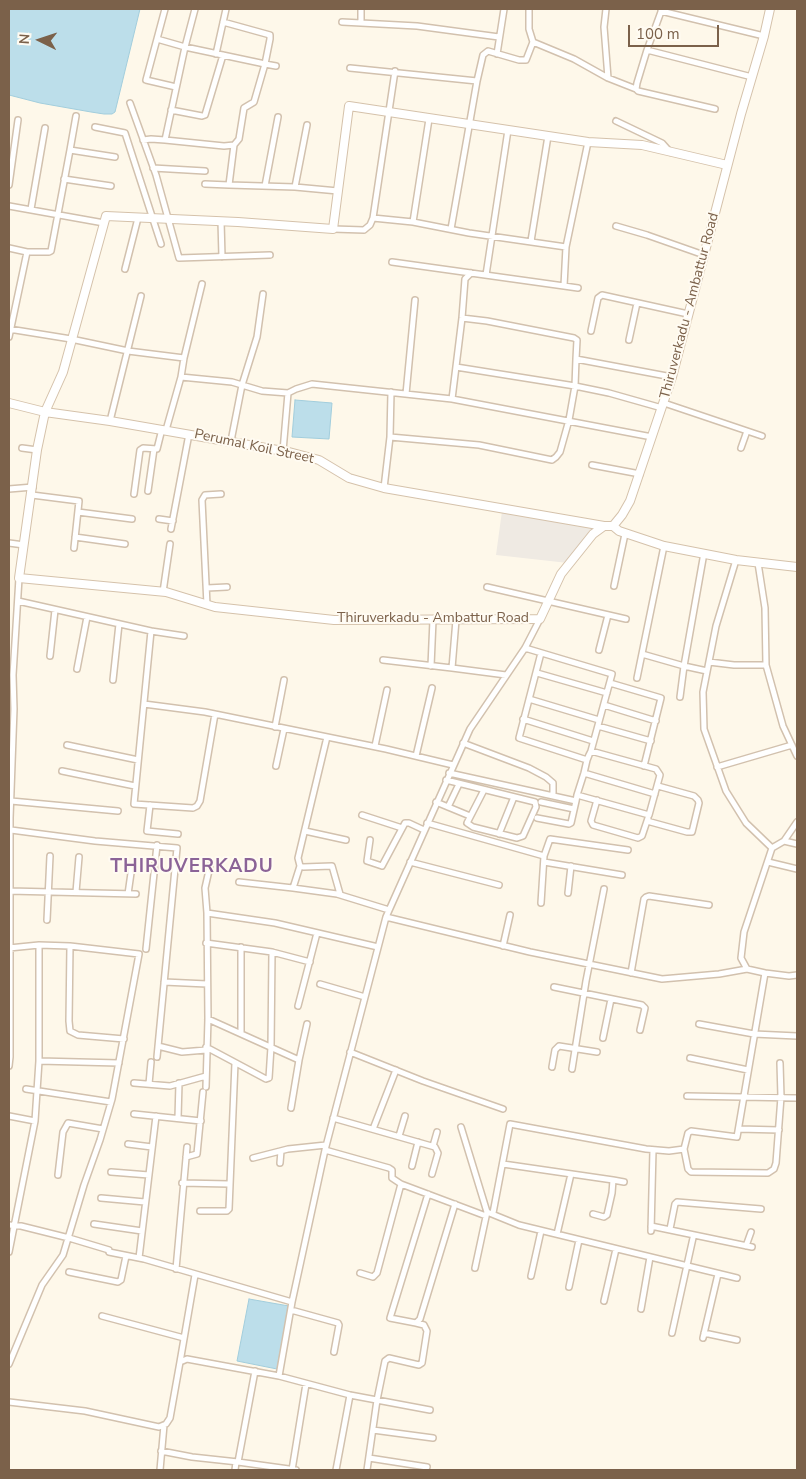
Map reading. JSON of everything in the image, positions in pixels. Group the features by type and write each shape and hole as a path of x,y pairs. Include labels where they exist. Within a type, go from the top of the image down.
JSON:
{"street":[{"path":"164,9 146,80 176,87"},
{"path":"165,140 194,9"},
{"path":"216,54 226,9"},
{"path":"361,9 361,23"},
{"path":"497,54 504,9"},
{"path":"451,229 483,56 488,51 519,60 526,60 533,42 529,29 529,9"},
{"path":"606,9 604,27 608,78"},
{"name":"Thiruverkadu - Ambattur Road","path":"19,578 163,592 208,604 334,620 540,619 561,574 593,534 622,516 630,501 672,377 770,9"},
{"path":"636,89 640,69 661,10 764,36"},
{"path":"223,22 270,35 265,64 254,102 244,110 239,139 234,145 229,185"},
{"path":"342,22 417,26 500,37"},
{"path":"156,39 276,66"},
{"path":"533,42 574,59 608,78 640,92 715,109"},
{"path":"647,50 752,77"},
{"path":"171,110 205,115 223,55"},
{"path":"350,68 477,81"},
{"path":"9,1066 13,675 19,578 37,450 45,412 63,372 106,216 364,230 370,225 373,218 395,72"},
{"path":"130,103 153,168 179,258 270,255"},
{"path":"333,229 349,106 588,142 642,145 728,165"},
{"path":"9,248 27,252 51,251 76,116"},
{"path":"265,186 278,117"},
{"path":"413,222 429,119"},
{"path":"9,186 18,120"},
{"path":"616,120 662,143 670,152"},
{"path":"295,187 307,125"},
{"path":"95,127 125,133 161,244"},
{"path":"32,209 44,128"},
{"path":"486,275 508,130"},
{"path":"531,241 548,136"},
{"path":"143,140 165,140 224,146 234,145"},
{"path":"564,286 566,247 588,142"},
{"path":"70,150 115,157"},
{"path":"153,168 205,171"},
{"path":"64,179 111,186"},
{"path":"205,184 295,187 338,191"},
{"path":"9,206 104,224"},
{"path":"125,269 138,218"},
{"path":"373,218 413,222 566,247"},
{"path":"222,221 222,257"},
{"path":"616,226 704,255"},
{"path":"9,337 27,252"},
{"path":"392,262 578,288"},
{"path":"452,399 465,279 472,273"},
{"path":"134,494 140,450 143,448 154,449 159,447 181,377 202,284"},
{"path":"231,441 242,385 257,338 263,294"},
{"path":"110,421 141,296"},
{"path":"591,331 600,296 637,302 688,314"},
{"path":"406,394 415,300"},
{"path":"629,340 637,302"},
{"path":"390,437 478,445 552,460 560,452 569,420 575,386 577,340 462,318"},
{"path":"10,329 128,351 184,358"},
{"path":"576,359 672,377"},
{"path":"456,367 575,386 663,405 762,436"},
{"path":"181,377 232,382 262,391 288,393 312,384 452,399 652,437"},
{"path":"384,488 390,437 391,392"},
{"path":"283,451 288,393"},
{"path":"9,403 45,412"},
{"name":"Perumal Koil Street","path":"45,412 110,421 283,451 320,460 348,478 384,488 608,526"},
{"path":"740,448 746,431"},
{"path":"171,529 189,434"},
{"path":"22,448 37,450"},
{"path":"148,490 154,449"},
{"path":"592,465 640,474"},
{"path":"9,489 32,491 78,500 80,502 74,548"},
{"path":"208,604 202,500 205,495 221,494"},
{"path":"78,512 132,519"},
{"path":"159,519 172,521"},
{"path":"608,526 625,534 664,546 736,560 797,567"},
{"path":"614,586 625,534"},
{"path":"75,537 125,544"},
{"path":"9,543 24,545"},
{"path":"163,592 170,544"},
{"path":"637,678 664,546"},
{"path":"680,697 704,553"},
{"path":"736,560 716,626 707,670 703,692 704,728 726,791 746,823 772,848"},
{"path":"758,563 765,608 766,665 783,726 797,756"},
{"path":"487,587 626,619"},
{"path":"207,588 227,588"},
{"path":"18,601 151,631 184,636"},
{"path":"50,656 56,610"},
{"path":"599,650 608,615"},
{"path":"77,669 87,617"},
{"path":"279,1376 292,1302 325,1148 386,917 463,742 525,648 540,619"},
{"path":"431,666 433,620"},
{"path":"452,668 456,620"},
{"path":"113,680 119,624"},
{"path":"151,631 134,804 193,808 197,806 200,801 215,714"},
{"path":"525,648 612,674 591,752 576,798 571,823 537,818"},
{"path":"541,653 519,738 588,760"},
{"path":"642,654 684,666 707,670"},
{"path":"384,660 506,675"},
{"path":"709,662 734,665 766,665"},
{"path":"537,673 608,693"},
{"path":"275,727 284,680"},
{"path":"610,683 662,698 644,766"},
{"path":"416,756 432,688"},
{"path":"374,746 387,690"},
{"path":"529,699 599,720"},
{"path":"144,704 215,714 453,764"},
{"path":"604,705 656,721"},
{"path":"523,719 593,741"},
{"path":"598,726 651,741"},
{"path":"276,766 284,729"},
{"path":"292,888 300,866 299,852 327,737"},
{"path":"463,742 529,768 546,777 553,783 553,796"},
{"path":"67,745 138,760"},
{"path":"717,767 792,746"},
{"path":"591,752 644,766 659,771 660,775 642,836 638,838 593,826 591,821 597,800"},
{"path":"62,771 135,786"},
{"path":"449,773 553,796 597,800 687,832 692,832 699,803 698,800 694,796 658,786"},
{"path":"584,773 655,794"},
{"path":"446,780 535,802 536,807 523,836 517,838 499,834 470,826 467,823 484,790"},
{"path":"448,807 459,784"},
{"path":"499,834 514,797"},
{"path":"11,801 118,811"},
{"path":"436,802 470,816"},
{"path":"541,802 574,809"},
{"path":"150,805 147,831 178,834"},
{"path":"362,815 402,828"},
{"path":"370,840 367,861 382,866 402,828 408,822 424,830"},
{"path":"747,969 740,958 744,932 772,848 784,841 797,822"},
{"path":"427,823 544,859 622,876"},
{"path":"305,831 346,840"},
{"path":"10,832 157,845 176,847 178,849 157,1057"},
{"path":"541,903 544,859 548,841 553,838 628,850"},
{"path":"784,841 797,844"},
{"path":"146,949 157,845"},
{"path":"46,920 50,856"},
{"path":"76,892 79,857"},
{"path":"410,862 499,885"},
{"path":"768,862 797,868"},
{"path":"128,894 132,866"},
{"path":"186,1157 197,1154 206,1076 208,1019 205,888 210,866"},
{"path":"300,866 332,866 340,894"},
{"path":"568,893 571,866"},
{"path":"239,882 340,894 389,910"},
{"path":"572,1069 604,889"},
{"path":"10,891 136,894"},
{"path":"632,973 644,899 646,897 709,905"},
{"path":"207,913 275,924 378,947"},
{"path":"503,946 510,915"},
{"path":"386,917 503,946 662,979 719,974 747,969 789,976 797,975"},
{"path":"298,1006 318,933"},
{"path":"206,943 241,946 310,962"},
{"path":"9,1364 42,1285 63,1255 69,1238 111,1102 139,954 70,946 39,945 10,948"},
{"path":"9,1252 11,1226 35,1121 39,1061 39,945"},
{"path":"70,946 68,1021 70,1031 78,1035 124,1038"},
{"path":"241,946 241,1033"},
{"path":"158,1046 182,1052 206,1048 268,1079 270,1076 271,1047 272,952"},
{"path":"765,973 737,1137 689,1131 684,1149 688,1169 691,1172 768,1172 774,1169 781,1097 780,1063"},
{"path":"164,982 207,984"},
{"path":"320,984 365,997"},
{"path":"554,987 644,1006 640,1030"},
{"path":"603,1038 611,999"},
{"path":"208,1019 299,1060"},
{"path":"291,1108 307,1024"},
{"path":"699,1024 754,1034 797,1036"},
{"path":"552,1066 557,1048 560,1046 598,1052"},
{"path":"350,1052 503,1109"},
{"path":"690,1058 748,1070"},
{"path":"39,1061 119,1063"},
{"path":"149,1084 151,1062"},
{"path":"200,1211 228,1211 235,1062"},
{"path":"373,1129 396,1070"},
{"path":"134,1083 170,1086 206,1076"},
{"path":"178,1118 179,1083"},
{"path":"26,1089 111,1102"},
{"path":"687,1096 797,1098"},
{"path":"134,1114 201,1121"},
{"path":"9,1116 35,1121"},
{"path":"139,1258 156,1116"},
{"path":"398,1136 405,1116"},
{"path":"333,1118 434,1146 438,1153 432,1174"},
{"path":"58,1175 63,1132 68,1123 103,1129"},
{"path":"493,1213 510,1124 653,1150 669,1151 684,1149"},
{"path":"462,1127 486,1214 476,1268"},
{"path":"739,1129 779,1130"},
{"path":"434,1146 437,1132"},
{"path":"412,1166 418,1142"},
{"path":"128,1144 152,1147"},
{"path":"176,1269 186,1147"},
{"path":"253,1158 281,1151 325,1148 389,1168 392,1172 392,1178 401,1184 486,1214 493,1213 519,1225 737,1278"},
{"path":"653,1150 651,1229 670,1229 749,1247 751,1232"},
{"path":"280,1164 281,1151"},
{"path":"503,1164 624,1182"},
{"path":"111,1172 149,1175"},
{"path":"557,1234 571,1174"},
{"path":"593,1214 604,1217 607,1215 613,1180"},
{"path":"182,1183 230,1184"},
{"path":"360,1273 373,1277 376,1275 401,1184"},
{"path":"367,1470 377,1400 387,1358 419,1365 422,1363 427,1331 424,1326 390,1318 428,1194"},
{"path":"101,1198 146,1202"},
{"path":"670,1229 677,1202 762,1209"},
{"path":"416,1323 420,1319 455,1204"},
{"path":"94,1224 142,1231"},
{"path":"11,1226 21,1226 69,1238 109,1250 110,1252 139,1258 292,1302"},
{"path":"531,1276 542,1231"},
{"path":"672,1333 693,1238"},
{"path":"569,1287 579,1240"},
{"path":"604,1301 616,1249"},
{"path":"69,1272 118,1282 121,1280 126,1256"},
{"path":"642,1309 650,1257"},
{"path":"9,1402 85,1411 153,1427 164,1425 171,1416 195,1274"},
{"path":"718,1274 704,1335 737,1340"},
{"path":"291,1310 338,1323 334,1352"},
{"path":"102,1316 184,1338"},
{"path":"180,1362 187,1359 255,1371 350,1395 430,1410"},
{"path":"235,1470 255,1371"},
{"path":"162,1451 192,1457 293,1470 306,1384"},
{"path":"336,1470 350,1395"},
{"path":"160,1470 164,1425"},
{"path":"372,1430 433,1438"},
{"path":"369,1458 427,1467"}],"shaded area":[{"path":"502,511 597,526 568,563 496,555"}],"water":[{"path":"9,9 140,9 115,112 104,114 91,112 40,103 9,95"},
{"path":"295,400 332,403 329,439 292,437"},
{"path":"249,1299 289,1306 277,1369 237,1361"}],"district":[{"name":"THIRUVERKADU","path":"192,867"}]}
